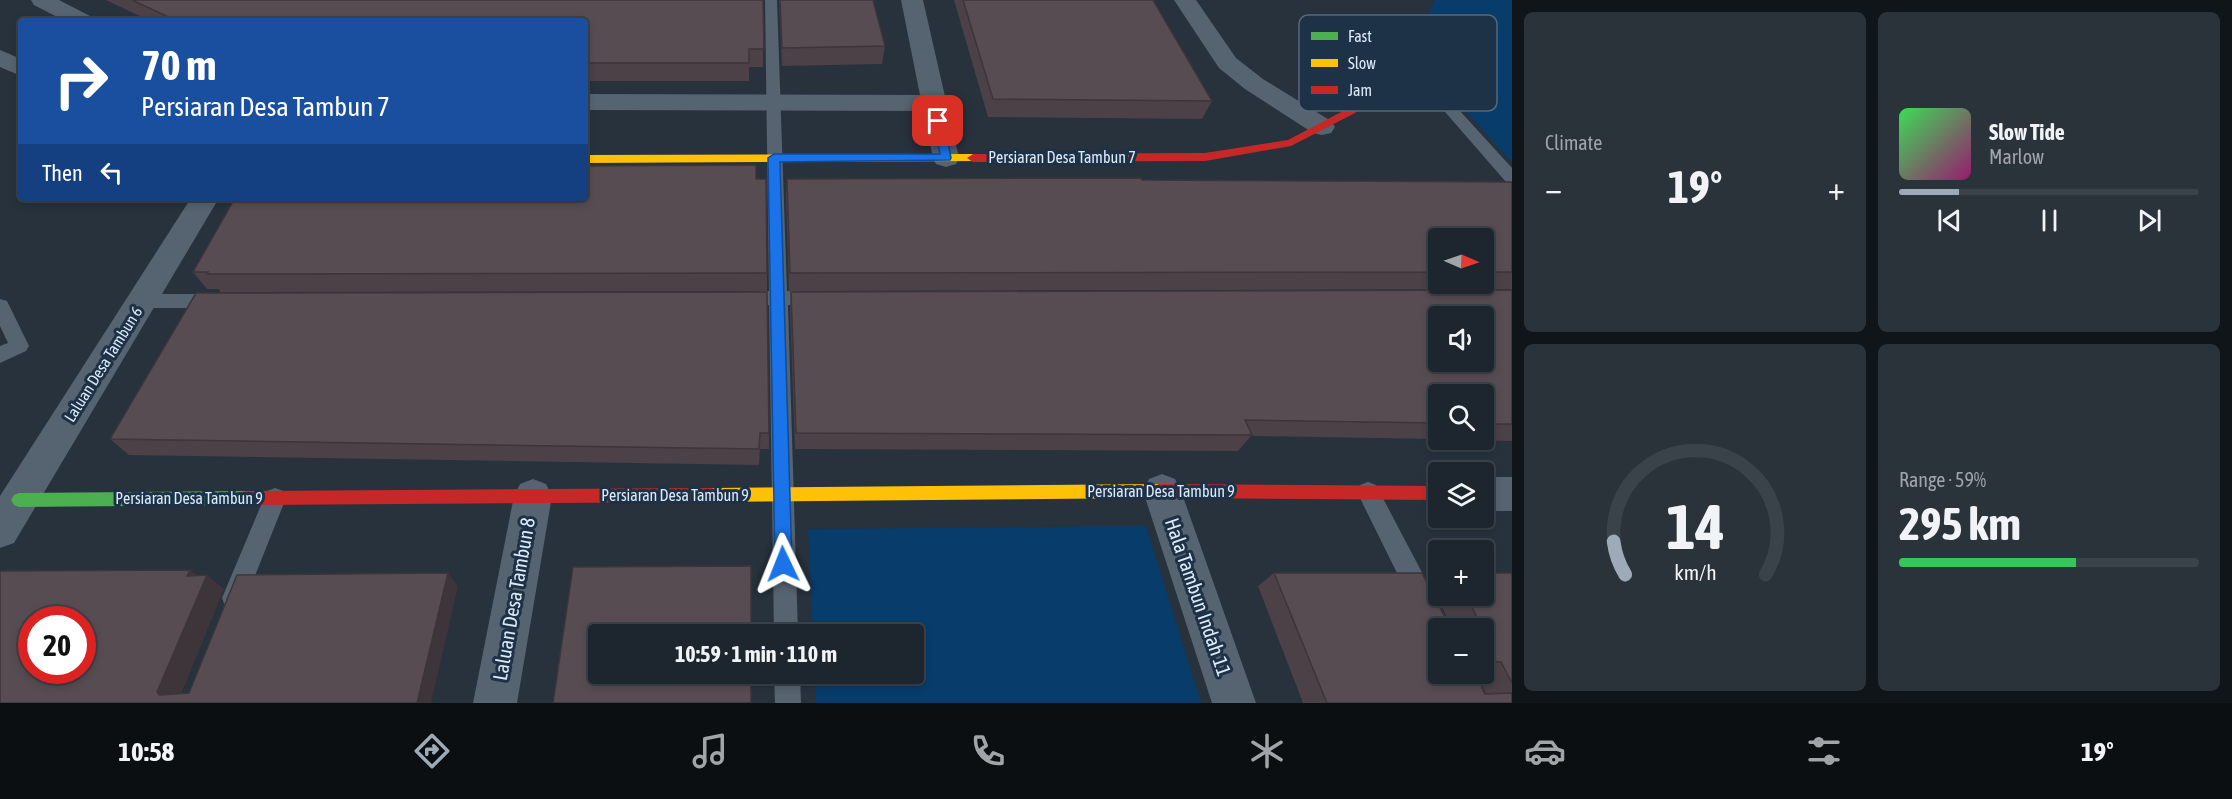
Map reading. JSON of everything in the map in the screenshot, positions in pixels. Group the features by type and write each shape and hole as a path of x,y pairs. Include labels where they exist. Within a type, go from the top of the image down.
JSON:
{"street":[{"path":"42,0 76,18"},
{"path":"912,0 946,158"},
{"path":"1185,0 1227,63 1254,84 1322,127"},
{"path":"0,57 18,67"},
{"path":"588,102 934,103"},
{"name":"Persiaran Desa Tambun 7","path":"588,159 1205,157 1291,143 1351,111"},
{"name":"Laluan Desa Tambun 6","path":"0,530 203,201"},
{"name":"Persiaran Desa Tambun 9","path":"19,500 1162,491 1428,493"},
{"name":"Hala Tambun Indah 11","path":"1162,491 1234,703"},
{"path":"1494,494 1512,494"},
{"name":"Laluan Desa Tambun 8","path":"495,703 533,496"}],"lane":[{"path":"767,7 773,102 786,624"},
{"path":"1452,111 1512,178"},
{"path":"717,298 837,298"},
{"path":"141,301 237,301"},
{"path":"0,306 19,346 0,355"},
{"path":"1368,492 1432,618"},
{"path":"227,617 275,498"},
{"path":"787,684 788,703"}],"shaded area":[{"path":"1435,0 1512,0 1512,163 1466,111 1497,111 1497,15 1428,15"},
{"path":"1146,526 1201,703 816,703 815,684 924,684 924,624 813,624 808,529"}],"building":[{"path":"132,0 763,0 764,49 749,49 749,63 588,63 588,18 171,18"},
{"path":"780,0 873,0 885,46 782,48"},
{"path":"963,0 1153,0 1212,101 993,99"},
{"path":"756,165 756,179 766,179 767,273 207,274 208,272 193,272 233,201 588,201 588,166"},
{"path":"1141,178 1142,180 1512,182 1512,272 1494,272 1494,228 1428,228 1428,272 790,273 787,179"},
{"path":"1428,290 1428,294 1494,294 1494,290 1512,290 1512,424 1494,424 1494,384 1428,384 1428,423 1245,420 1252,435 796,433 791,292"},
{"path":"767,292 769,433 760,433 759,449 110,439 196,293"},
{"path":"751,566 751,624 588,624 588,684 751,684 751,703 553,703 573,567"},
{"path":"190,570 187,576 207,575 157,692 159,695 189,693 237,575 448,573 417,703 0,703 0,571"},
{"path":"1274,573 1422,573 1428,585 1428,606 1439,606 1445,618 1428,618 1428,684 1480,684 1485,694 1512,693 1512,703 1327,703"},
{"path":"1494,573 1512,573 1512,683 1501,662 1494,662 1494,618 1473,618 1476,615 1471,606 1494,606"}],"traffic: fast":[{"path":"19,500 245,498"}],"traffic: slow":[{"path":"588,159 973,158"},
{"path":"712,495 1159,491"}],"traffic: jam":[{"path":"973,158 1205,157 1291,143 1351,111"},
{"path":"1159,491 1428,493"},
{"path":"245,498 712,495"}],"route":[{"path":"783,564 774,158 946,158 938,121"}]}
